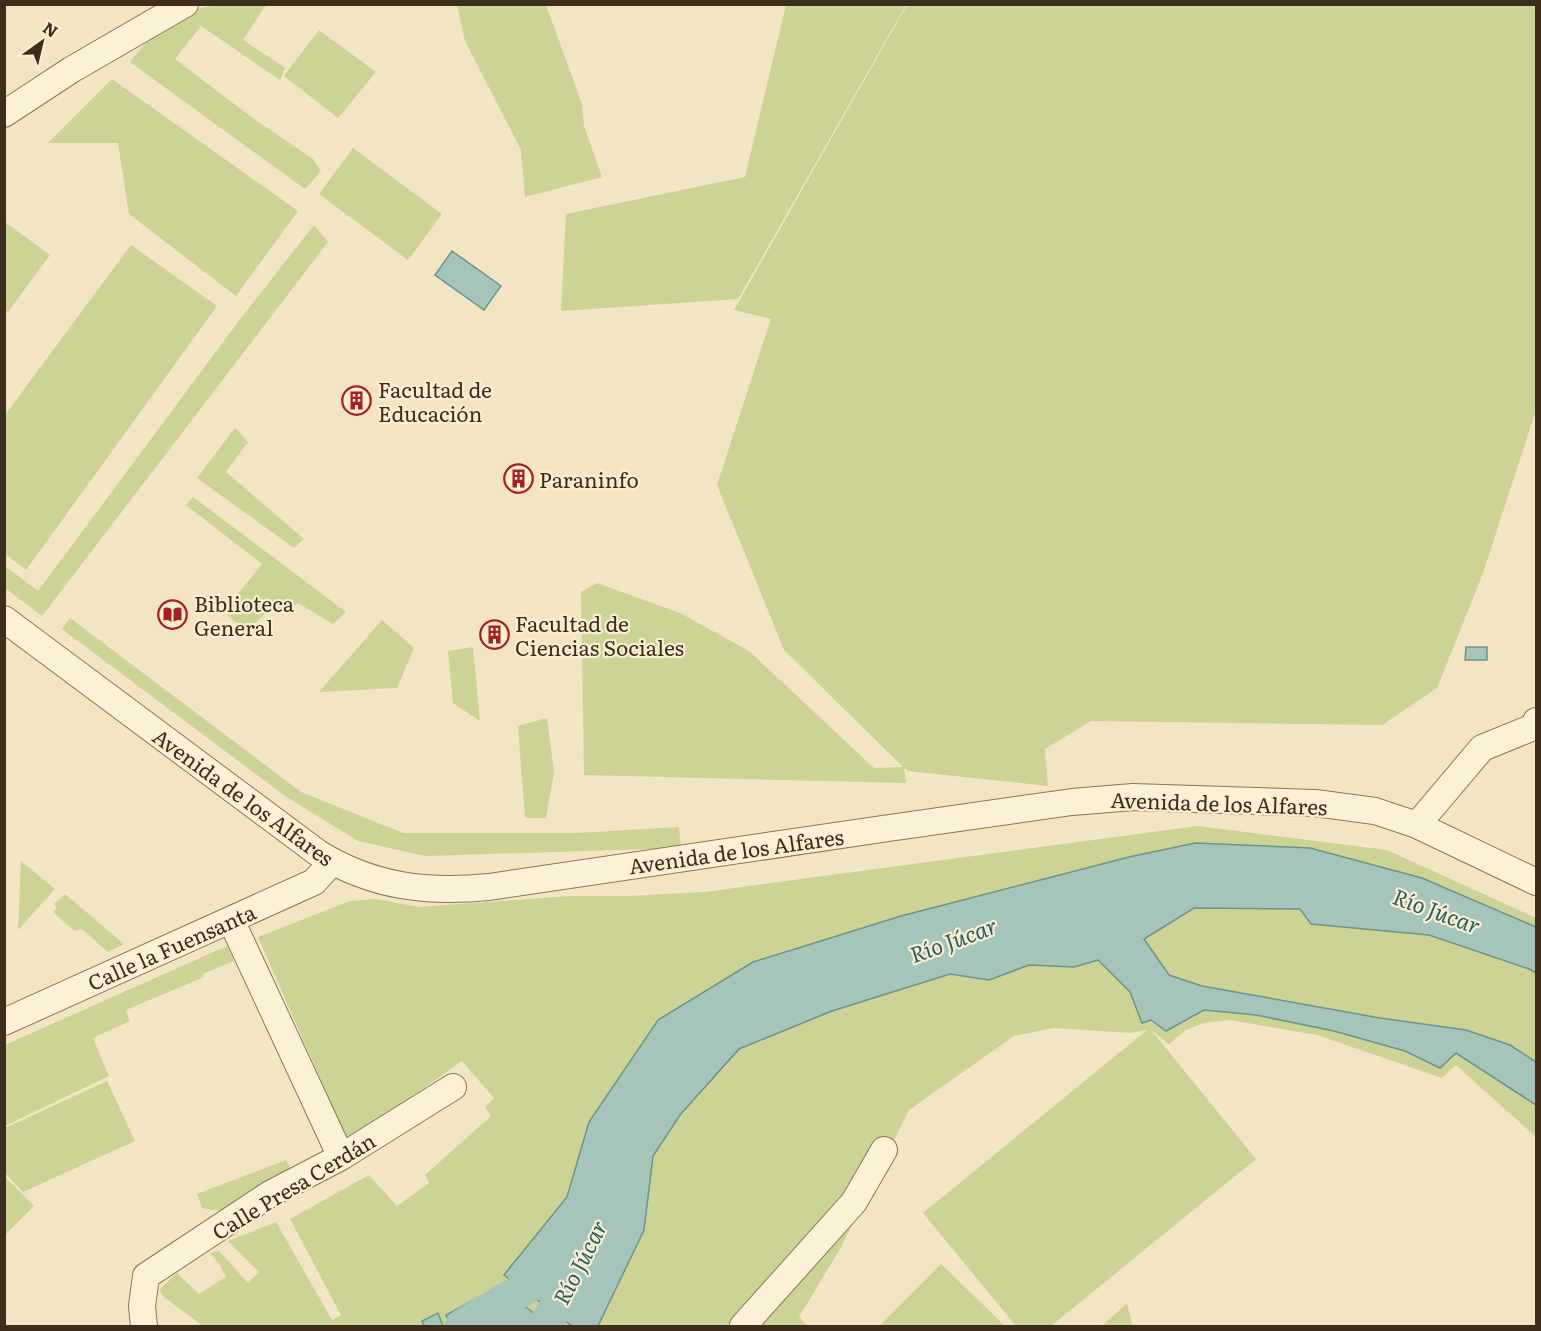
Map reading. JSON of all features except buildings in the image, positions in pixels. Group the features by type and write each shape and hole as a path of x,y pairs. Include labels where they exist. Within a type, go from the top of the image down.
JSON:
{"street":[{"path":"4,114 71,70 185,4"},
{"name":"Avenida de los Alfares","path":"4,619 332,862 359,875 387,883 467,889 900,826 1072,802 1133,796 1336,805 1375,810 1417,825 1536,882"},
{"path":"1417,825 1482,748 1536,725"},
{"name":"Calle la Fuensanta","path":"4,1022 314,882 332,862"},
{"path":"231,920 341,1157"},
{"name":"Calle Presa Cerdán","path":"144,1326 142,1306 146,1276 270,1194 341,1157 453,1087"},
{"path":"743,1326 854,1202 884,1150"}],"green space":[{"path":"216,5 266,5 243,40 285,68 280,80 201,26 175,59 254,119 313,159 321,171 305,189 130,62 148,40 182,12"},
{"path":"457,5 546,5 582,104 584,126 602,177 525,197 521,150 465,41"},
{"path":"786,5 906,5 738,299 561,311 566,214 745,177"},
{"path":"907,5 1536,5 1536,410 1483,573 1437,688 1382,725 1091,721 1045,749 1048,786 908,771 904,768 906,783 584,775 581,592 597,583 680,613 749,651 874,768 903,767 784,650 717,485 771,319 734,310"},
{"path":"319,30 376,72 338,118 284,76"},
{"path":"112,79 298,211 236,296 129,214 118,143 48,143"},
{"path":"353,148 442,214 408,260 319,194"},
{"path":"5,222 50,255 8,312 4,309"},
{"path":"314,225 328,242 42,616 5,588 5,566 38,591 241,318"},
{"path":"131,245 217,306 26,570 5,554 5,415"},
{"path":"235,428 248,442 226,472 304,539 294,548 197,478"},
{"path":"193,497 346,612 333,624 298,603 284,612 274,605 247,631 223,612 262,564 186,505"},
{"path":"70,618 301,792 403,833 577,833 679,827 681,848 425,856 358,841 285,796 62,629"},
{"path":"382,620 414,648 397,688 319,692"},
{"path":"473,647 480,721 453,703 448,651"},
{"path":"547,718 554,772 546,818 525,818 518,726"},
{"path":"1198,826 1387,850 1536,918 1536,1137 1456,1065 1442,1078 1317,1035 1230,1020 1203,1023 1186,1030 1169,1044 1151,1030 1256,1159 1051,1326 1016,1326 923,1213 1147,1030 1130,1033 1054,1028 1014,1036 909,1110 840,1249 799,1317 808,1326 203,1326 165,1298 159,1290 177,1273 199,1294 226,1277 210,1253 219,1251 248,1283 259,1272 228,1241 276,1222 332,1320 341,1315 290,1219 369,1175 397,1206 429,1183 425,1175 491,1116 485,1107 494,1098 462,1061 348,1142 258,937 350,901 376,899 419,907 571,896 705,892"},
{"path":"21,861 55,889 18,930"},
{"path":"65,894 124,944 108,952 82,929 74,931 53,912 57,908 54,904"},
{"path":"227,946 234,961 203,974 204,977 126,1010 130,1021 93,1038 109,1076 5,1126 5,1045"},
{"path":"107,1081 135,1141 23,1192 5,1173 5,1128"},
{"path":"286,1160 291,1169 271,1179 222,1211 202,1208 197,1194"},
{"path":"5,1177 34,1206 5,1235"},
{"path":"941,1264 1005,1326 879,1326"},
{"path":"1127,1303 1132,1325 1102,1326"}],"water":[{"path":"452,251 501,286 484,310 435,275"},
{"path":"1466,647 1487,647 1487,660 1465,660"},
{"path":"1195,843 1310,848 1422,878 1536,927 1536,973 1429,935 1311,924 1300,909 1194,908 1144,939 1169,975 1202,986 1380,1018 1466,1030 1510,1045 1536,1062 1536,1105 1456,1053 1440,1068 1405,1051 1334,1031 1256,1015 1204,1010 1166,1031 1151,1020 1142,1023 1130,992 1098,960 1074,967 1029,965 989,980 950,974 832,1011 739,1049 680,1115 653,1156 644,1230 598,1326 572,1326 504,1275 567,1197 589,1122 658,1020 753,962 901,916 1129,857"},
{"path":"499,1287 551,1326 448,1326 450,1325 446,1315 472,1301 474,1316 478,1311 476,1302 490,1303"},
{"path":"438,1313 443,1326 424,1326 422,1321"}],"waterway":[{"path":"462,1326 563,1265"},
{"name":"Río Júcar","path":"545,1326 577,1271"}],"place":[{"name":"Facultad de Educación","path":"357,400"},
{"name":"Paraninfo","path":"518,478"},
{"name":"Biblioteca General","path":"173,614"},
{"name":"Facultad de Ciencias Sociales","path":"494,634"}]}
